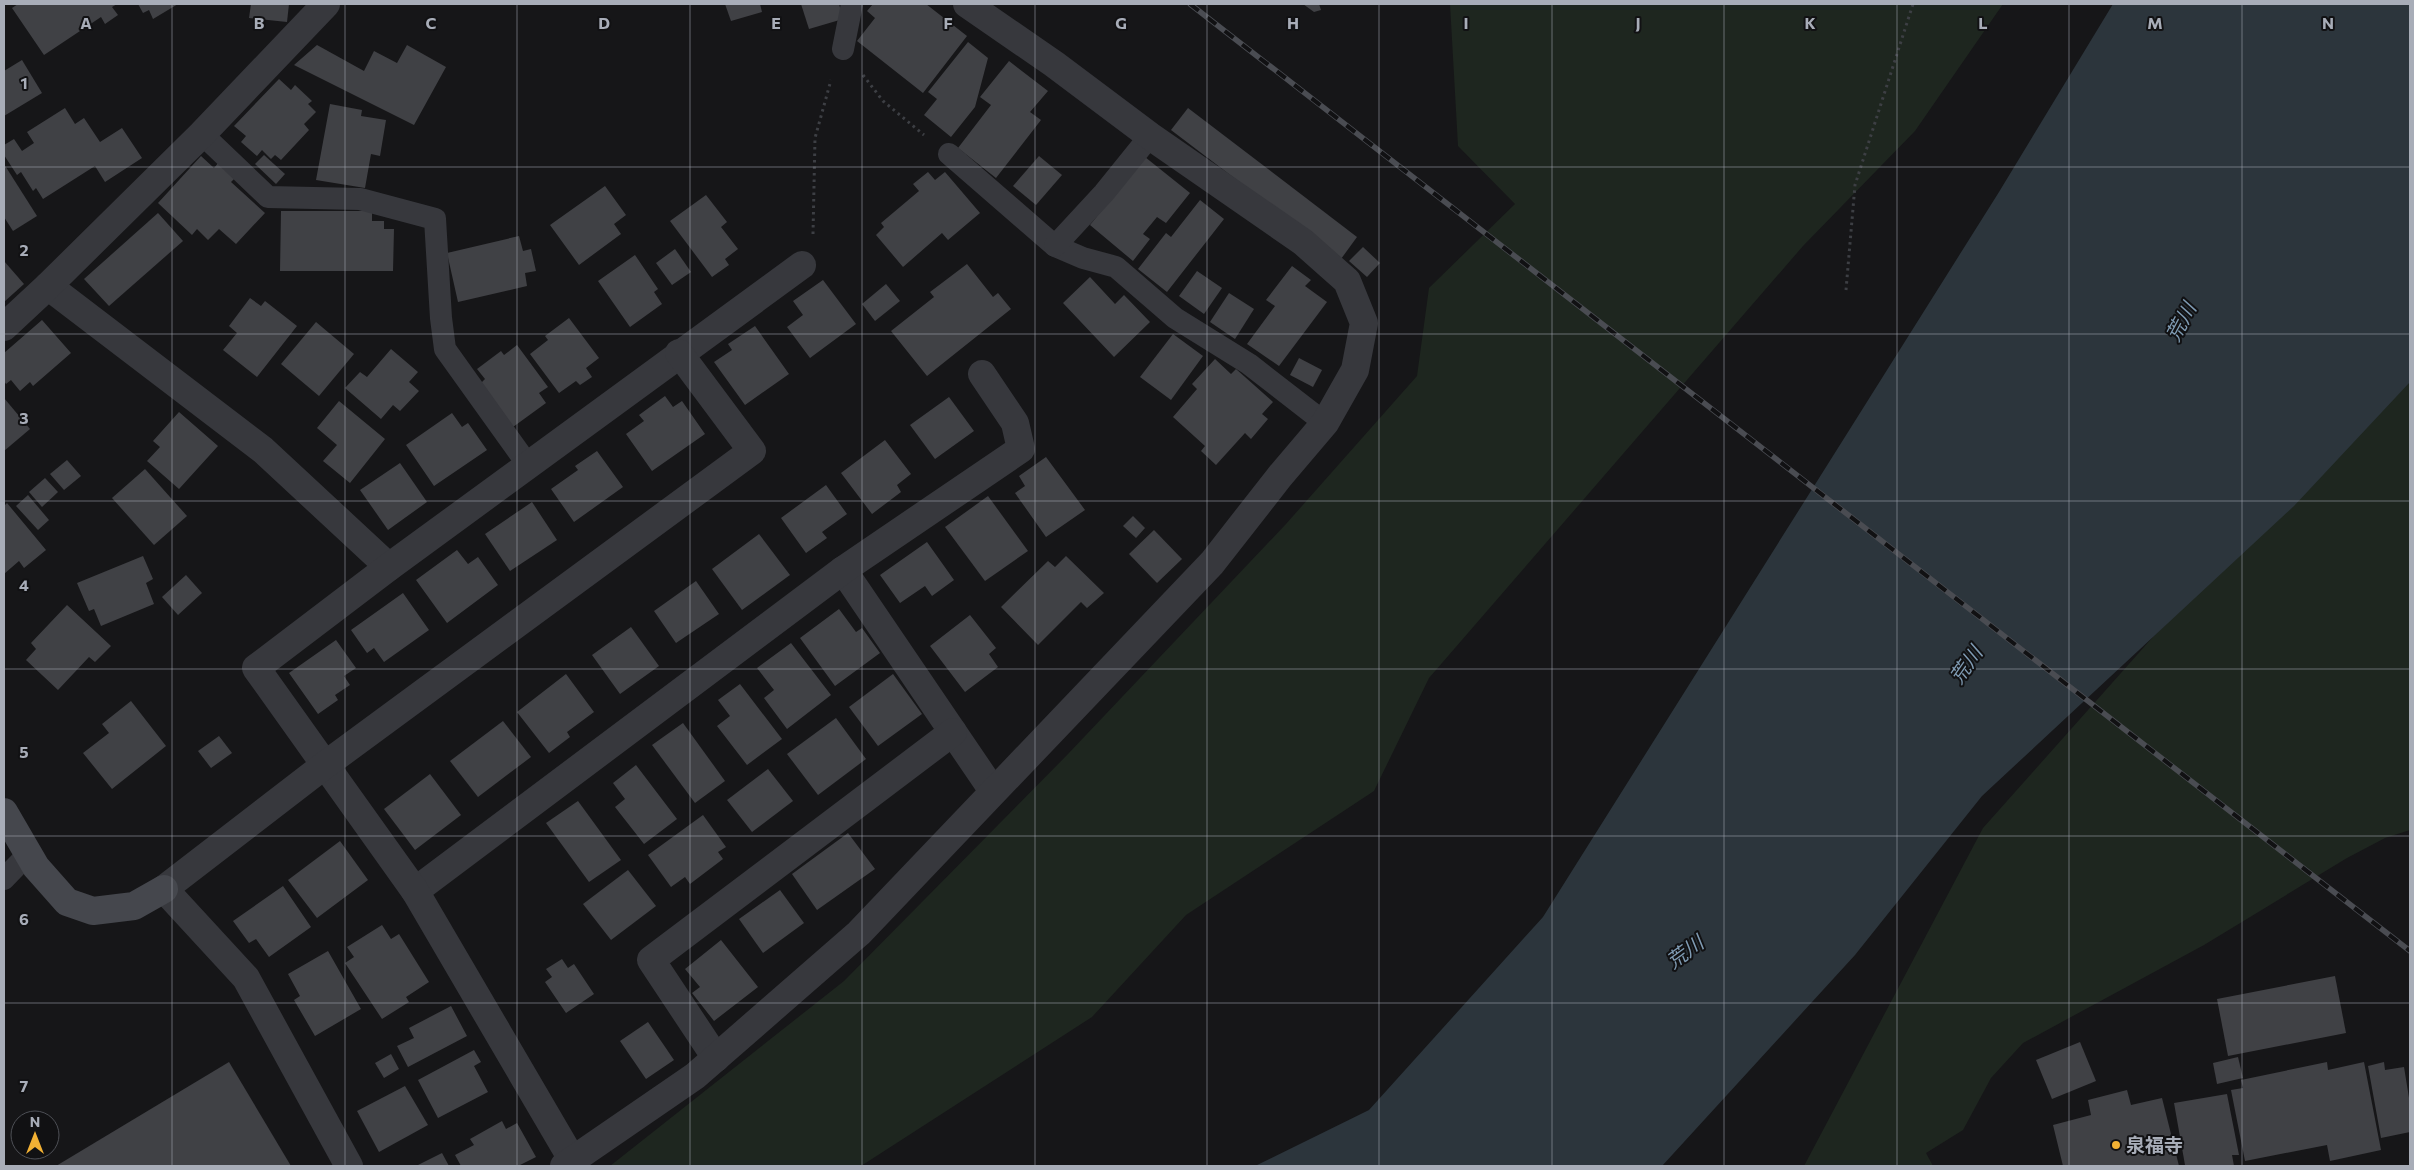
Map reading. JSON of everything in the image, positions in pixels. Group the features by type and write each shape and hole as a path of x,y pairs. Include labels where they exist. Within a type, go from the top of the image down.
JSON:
{"street":[{"path":"4,327 202,134 326,4"},
{"path":"802,265 528,464 256,668 415,891 568,1164 694,1076 859,933 992,791 1212,564 1280,476 1325,423 1355,370 1364,323 1347,281 1303,242 1150,136 1054,64 967,4"},
{"path":"48,286 263,450 389,567"},
{"path":"4,812 36,867 67,902 92,911 134,906 164,889 325,765 752,450 679,353"},
{"path":"415,891 843,570 1021,448 1015,423 982,374"},
{"path":"843,570 992,791"},
{"path":"716,1058 651,960 953,732"},
{"path":"164,889 246,978 349,1166"}],"lane":[{"path":"843,49 852,4"},
{"path":"202,134 268,198 360,199 435,219 441,318 445,349 528,464"},
{"path":"1054,246 1104,194 1150,136"},
{"path":"949,154 1054,246 1083,258 1116,267 1175,318 1248,364 1325,423"},
{"path":"4,879 28,854"}],"path":[{"path":"1846,290 1855,185 1913,4"},
{"path":"843,49 883,101 949,154"},
{"path":"802,265 813,232 815,138 828,86 843,49"}],"shaded area":[{"path":"1450,4 2003,4 1915,131 1803,246 1429,678 1374,791 1186,915 1092,1017 861,1166 610,1166 844,981 1068,754 1286,524 1417,376 1429,288 1515,204 1458,146"},
{"path":"2410,379 2410,830 2385,838 2347,858 2204,945 2023,1043 1991,1078 1963,1130 1926,1153 1933,1166 1804,1166 1983,828 2153,637"}],"water":[{"name":"荒川","path":"2113,4 2410,4 2410,382 2294,506 1982,796 1855,955 1662,1166 1255,1166 1369,1110 1543,917 1999,192"}],"building":[{"path":"18,4 117,4 112,7 118,15 105,24 101,17 44,55 12,8"},
{"path":"138,4 178,4 153,19 149,10 143,13"},
{"path":"251,4 289,4 287,22 249,18"},
{"path":"725,4 760,4 762,12 731,21"},
{"path":"801,4 839,4 843,19 809,29"},
{"path":"873,4 926,4 967,36 923,93 857,41 875,18 867,11"},
{"path":"1303,4 1319,4 1321,10 1314,12"},
{"path":"968,42 988,58 975,107 951,137 924,115 937,99 928,92"},
{"path":"317,45 364,71 374,51 397,63 407,45 446,67 414,125 294,65"},
{"path":"22,60 42,93 4,116 4,71"},
{"path":"1009,61 1048,91 1030,112 1041,120 996,178 958,148 991,105 980,97"},
{"path":"279,79 291,90 295,85 312,101 308,104 316,112 304,124 309,130 281,160 275,155 271,159 262,150 257,156 241,142 246,136 234,126"},
{"path":"330,104 362,110 361,116 386,120 380,156 371,154 365,188 316,180"},
{"path":"65,108 75,124 84,118 100,142 122,128 142,158 105,182 95,166 43,199 36,188 33,191 21,172 17,175 4,155 4,145 14,139 22,151 34,143 27,132"},
{"path":"1188,108 1357,237 1341,259 1171,130"},
{"path":"264,155 285,174 276,184 255,164"},
{"path":"201,156 214,168 219,162 235,178 231,182 265,213 236,244 219,229 208,240 197,229 192,235 158,203"},
{"path":"1039,156 1062,175 1036,205 1013,186"},
{"path":"1145,157 1190,193 1166,223 1157,217 1143,234 1150,239 1133,261 1090,225"},
{"path":"4,164 37,216 13,231 4,217"},
{"path":"928,172 935,180 945,172 980,213 948,240 942,233 903,267 876,235 884,227 881,223 919,191 913,184"},
{"path":"605,186 626,215 614,224 621,234 579,265 550,225"},
{"path":"706,195 727,222 721,227 738,249 725,259 729,265 712,277 670,221"},
{"path":"1200,200 1224,219 1167,292 1138,269 1166,233 1171,237"},
{"path":"281,211 372,211 372,221 384,221 384,229 394,229 393,271 280,271"},
{"path":"158,213 183,241 109,306 84,279"},
{"path":"519,236 523,251 531,249 536,271 525,273 527,286 458,302 447,253"},
{"path":"1363,247 1380,263 1367,277 1349,261"},
{"path":"675,249 691,272 672,285 656,263"},
{"path":"635,255 658,289 654,292 662,304 630,327 598,281"},
{"path":"4,261 24,284 4,302"},
{"path":"967,264 993,297 998,293 1011,309 927,376 891,331 934,297 930,292"},
{"path":"1292,266 1311,280 1305,286 1327,302 1279,366 1247,344 1275,306 1266,300"},
{"path":"1197,271 1222,288 1204,314 1179,296"},
{"path":"1090,277 1115,304 1124,295 1150,322 1114,357 1063,303"},
{"path":"823,280 856,324 810,358 787,327 803,315 793,301"},
{"path":"886,284 900,301 875,321 862,304"},
{"path":"1229,293 1254,309 1235,339 1210,322"},
{"path":"250,298 261,306 265,301 297,326 257,377 223,350 237,333 229,326"},
{"path":"569,318 599,358 586,368 592,377 580,385 576,381 559,393 530,354 548,340 545,336"},
{"path":"42,320 71,353 33,386 30,382 20,391 11,380 6,384 4,381 4,353"},
{"path":"316,322 354,354 319,396 281,364"},
{"path":"755,326 789,374 745,405 714,362 732,350 728,344"},
{"path":"1173,334 1203,356 1171,400 1140,377"},
{"path":"517,345 548,387 539,393 546,403 513,427 481,383 485,379 477,369 501,351 504,355"},
{"path":"391,349 418,372 409,382 419,391 400,411 393,405 381,419 345,388 360,372 367,377"},
{"path":"1299,358 1322,370 1313,387 1290,375"},
{"path":"1215,359 1231,374 1236,369 1273,402 1262,414 1268,419 1251,439 1245,433 1216,465 1201,451 1205,446 1173,417 1197,389 1192,384"},
{"path":"665,396 673,407 682,401 705,434 652,471 626,434 644,421 639,415"},
{"path":"949,397 974,431 935,459 910,425"},
{"path":"4,398 30,429 4,451"},
{"path":"339,401 385,439 350,483 323,461 337,445 317,428"},
{"path":"179,412 218,446 179,489 147,461 160,447 153,441"},
{"path":"452,413 462,427 468,423 487,450 434,486 406,445"},
{"path":"885,440 911,474 897,485 901,492 872,514 841,473"},
{"path":"597,451 623,487 574,522 551,489 578,470 575,466"},
{"path":"1046,457 1085,510 1046,537 1015,493 1025,486 1019,476"},
{"path":"67,460 81,476 64,490 50,474"},
{"path":"400,463 427,502 388,530 360,490"},
{"path":"145,469 187,516 154,545 112,498"},
{"path":"45,478 58,492 42,507 29,492"},
{"path":"826,485 847,514 822,532 827,538 806,553 781,518"},
{"path":"28,495 49,520 38,530 16,506"},
{"path":"988,496 1028,551 985,581 945,527"},
{"path":"532,502 557,540 510,571 485,534"},
{"path":"7,503 46,550 24,568 19,561 4,574 4,506"},
{"path":"1133,516 1145,528 1136,538 1123,526"},
{"path":"1154,530 1182,559 1157,583 1129,554"},
{"path":"759,534 790,575 742,610 712,569"},
{"path":"927,542 954,580 932,596 925,586 900,603 880,575"},
{"path":"457,550 468,564 478,557 498,585 447,623 416,580"},
{"path":"143,556 153,579 146,583 154,604 101,626 94,609 89,611 77,583"},
{"path":"1066,556 1104,593 1087,608 1081,602 1038,645 1001,607 1048,561 1055,567"},
{"path":"186,575 202,593 178,615 162,597"},
{"path":"696,581 719,614 676,643 654,611"},
{"path":"403,593 429,630 384,662 374,648 367,653 351,630"},
{"path":"67,605 111,646 95,662 89,657 58,690 26,660 36,649 31,643"},
{"path":"839,609 856,632 862,628 880,653 835,686 800,638"},
{"path":"970,615 996,648 989,654 998,667 965,692 930,646"},
{"path":"631,627 659,666 620,694 592,655"},
{"path":"336,640 356,668 344,676 350,685 335,695 338,700 318,714 289,673"},
{"path":"791,643 831,695 787,729 764,698 774,690 757,668"},
{"path":"566,674 594,712 567,732 570,737 549,753 517,712"},
{"path":"893,674 922,714 878,746 849,707"},
{"path":"740,684 782,739 747,765 717,726 730,716 718,700"},
{"path":"131,701 166,746 112,789 83,753 109,733 102,724"},
{"path":"836,718 866,759 818,795 787,754"},
{"path":"503,721 531,757 478,797 450,761"},
{"path":"683,723 725,781 695,803 652,745"},
{"path":"219,736 232,753 211,768 198,751"},
{"path":"636,765 677,819 644,844 615,807 625,799 613,783"},
{"path":"768,769 793,801 752,832 727,800"},
{"path":"430,774 461,815 415,850 384,809"},
{"path":"578,801 621,860 589,882 546,823"},
{"path":"703,815 726,847 718,852 723,859 690,884 685,877 671,887 648,855"},
{"path":"848,833 875,869 817,910 792,874"},
{"path":"340,841 368,880 317,918 288,880"},
{"path":"628,870 656,906 611,940 583,904"},
{"path":"283,886 311,927 269,957 256,939 249,943 233,921"},
{"path":"780,890 804,923 763,953 739,919"},
{"path":"382,925 391,939 399,934 429,982 406,997 409,1002 382,1019 345,963 354,957 347,947"},
{"path":"721,940 758,987 714,1021 692,993 700,987 685,969"},
{"path":"328,951 361,1009 315,1036 294,1000 300,996 288,974"},
{"path":"562,959 568,968 574,964 594,994 566,1013 545,982 552,977 546,969"},
{"path":"2335,976 2346,1033 2228,1056 2217,999"},
{"path":"451,1006 467,1036 408,1067 397,1046 414,1038 409,1028"},
{"path":"648,1022 674,1060 646,1079 620,1041"},
{"path":"2080,1042 2096,1081 2052,1099 2036,1060"},
{"path":"474,1050 481,1062 474,1066 488,1092 438,1118 418,1080"},
{"path":"391,1054 399,1069 384,1078 375,1063"},
{"path":"2238,1057 2243,1078 2217,1084 2213,1063"},
{"path":"229,1062 291,1166 56,1166"},
{"path":"2327,1062 2328,1070 2364,1062 2381,1150 2330,1161 2327,1145 2245,1161 2231,1090 2243,1088 2241,1080"},
{"path":"2384,1062 2385,1070 2404,1067 2410,1104 2410,1132 2381,1138 2368,1066"},
{"path":"405,1086 428,1125 379,1152 357,1111"},
{"name":"泉福寺","path":"2127,1090 2131,1105 2162,1098 2179,1166 2063,1166 2053,1125 2091,1115 2088,1100"},
{"path":"2227,1094 2239,1155 2232,1155 2234,1166 2185,1165 2174,1103"},
{"path":"502,1121 506,1129 517,1123 536,1157 518,1166 461,1166 455,1155 474,1145 470,1139"},
{"path":"442,1153 449,1166 416,1166"}],"railway":[{"path":"1190,4 2410,951"}],"place":[{"name":"泉福寺","path":"2116,1145"}]}
